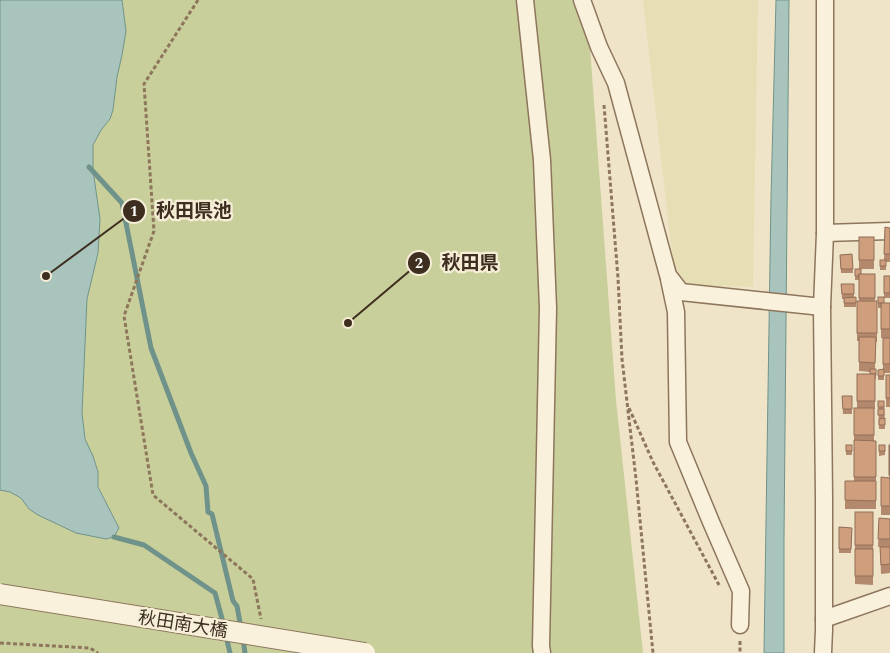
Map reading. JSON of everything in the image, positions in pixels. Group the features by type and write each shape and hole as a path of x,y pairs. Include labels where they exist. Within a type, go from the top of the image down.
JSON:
{"street":[{"path":"525,0 542,160 548,308 542,653"},
{"path":"582,0 599,47 616,83 668,275 676,312 678,442 742,591 740,625"},
{"path":"822,653 824,619 824,488 818,307 824,233 825,0"},
{"path":"824,233 890,231"},
{"path":"668,275 681,292 818,307"},
{"name":"秋田南大橋","path":"0,594 365,653"},
{"path":"824,619 890,596"}],"path":[{"path":"198,0 144,84 154,231 124,316 153,494 253,579 263,625"},
{"path":"604,104 618,278 622,359 653,653"},
{"path":"628,405 654,462 722,591"},
{"path":"740,625 740,653"},
{"path":"0,643 90,648 98,653"}],"shaded area":[{"path":"643,0 758,0 753,287 687,285 673,263"}],"green space":[{"path":"122,0 572,0 590,47 616,400 643,653 0,653 0,490 10,492 21,498 29,509 38,515 76,533 119,528 98,487 98,471 85,439 82,413 87,299 98,253 100,219 93,170 93,145 101,130 110,119 113,110 126,31"}],"water":[{"path":"0,0 122,0 126,31 113,110 110,119 101,130 93,145 93,170 100,219 98,253 87,299 82,413 85,439 98,472 98,487 119,528 114,537 106,539 76,533 38,515 29,509 21,498 10,492 0,490"},
{"path":"776,0 789,0 784,653 764,653 771,198"}],"building":[{"path":"885,227 890,228 890,254 884,254"},
{"path":"859,237 874,237 874,260 859,260"},
{"path":"852,254 853,269 841,269 840,255"},
{"path":"880,260 886,260 886,266 880,266"},
{"path":"855,269 861,269 859,276 855,276"},
{"path":"859,274 875,274 875,298 859,298"},
{"path":"884,276 890,276 890,293 884,293"},
{"path":"841,284 854,284 854,294 842,294"},
{"path":"856,297 856,303 844,303 844,298"},
{"path":"878,297 884,297 884,303 878,303"},
{"path":"857,301 877,301 877,333 857,333"},
{"path":"881,303 890,303 890,329 881,329"},
{"path":"859,337 876,337 875,363 859,362"},
{"path":"883,338 890,338 890,364 883,364"},
{"path":"870,369 876,369 876,375 870,374"},
{"path":"884,369 884,376 878,376 878,370"},
{"path":"857,374 875,374 875,401 857,401"},
{"path":"886,375 890,375 890,398 886,398"},
{"path":"842,396 852,396 852,409 843,409"},
{"path":"878,401 884,401 884,407 878,407"},
{"path":"854,408 874,408 874,435 854,435"},
{"path":"878,409 884,409 884,415 878,415"},
{"path":"885,418 885,425 879,425 879,419"},
{"path":"854,440 876,441 876,477 854,477"},
{"path":"846,445 852,445 852,451 846,451"},
{"path":"879,445 885,445 885,451 879,451"},
{"path":"890,445 890,475 889,475"},
{"path":"881,477 890,478 890,506 881,506"},
{"path":"845,481 876,481 876,501 845,500"},
{"path":"855,512 873,512 873,545 855,545"},
{"path":"879,518 890,519 890,539 878,539"},
{"path":"839,527 852,528 851,549 839,549"},
{"path":"880,547 890,547 890,564 881,565"},
{"path":"855,549 873,549 873,576 855,576"}],"waterway":[{"path":"89,167 122,203 151,348 191,453 206,486 208,512 212,514 233,601 237,606 241,628"},
{"path":"114,537 144,545 215,593 224,626"},
{"path":"226,636 230,653"},
{"path":"243,639 245,653"}],"place":[{"name":"秋田県池","path":"46,276"},
{"name":"秋田県","path":"348,323"}]}
